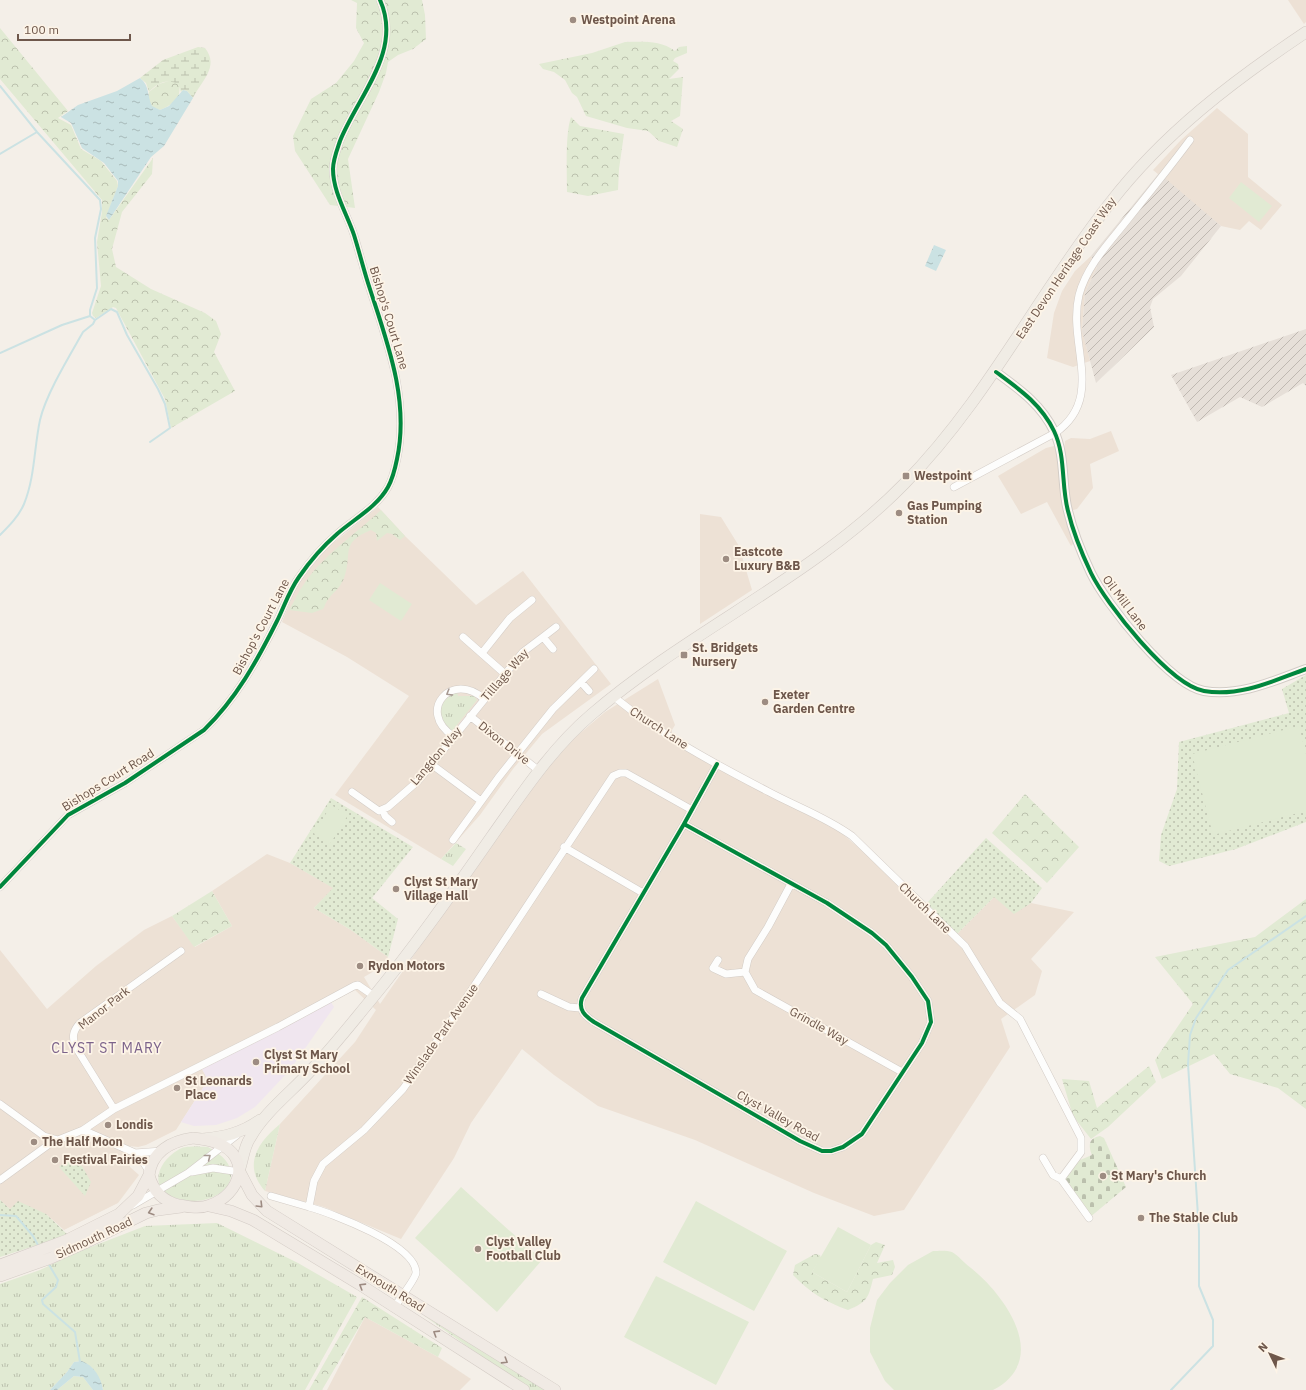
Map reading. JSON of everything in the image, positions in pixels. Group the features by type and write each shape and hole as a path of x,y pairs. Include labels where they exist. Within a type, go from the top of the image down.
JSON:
{"highway":[{"path":"162,1150 181,1140 193,1138 203,1139 222,1145"},
{"name":"Exmouth Road","path":"222,1145 234,1155 252,1195 261,1207 508,1363 555,1390"},
{"name":"Sidmouth Road","path":"49,1253 127,1208 138,1196 153,1161 162,1150"},
{"path":"209,1206 227,1196 238,1179 240,1170"},
{"path":"149,1173 156,1192 166,1200 190,1207"},
{"name":"Exmouth Road","path":"209,1206 231,1211 253,1220 395,1307 524,1390"},
{"name":"Sidmouth Road","path":"0,1276 24,1263 146,1213 158,1210 209,1206"},
{"name":"Sidmouth Road","path":"0,1265 24,1263"}],"main road":[{"name":"East Devon Heritage Coast Way","path":"267,1116 315,1066 374,996 439,911 538,770 570,735 639,677 792,575 857,528 903,485 933,453 996,372 1077,248 1106,207 1143,164 1172,134 1201,108 1263,60 1306,32"},
{"path":"203,1139 243,1131 267,1116"},
{"path":"240,1170 250,1138 267,1116"}],"street":[{"name":"Bishop's Court Lane","path":"232,699 254,666 293,586 307,566 323,547 377,501 387,490 392,479 400,446 401,417 397,378 354,236 334,182 333,167 337,150 345,129 382,58 386,26 385,16 380,0"},
{"path":"954,488 1055,433 1071,419 1080,402 1082,391 1081,357 1077,332 1077,307 1086,276 1093,264 1190,140"},
{"name":"Oil Mill Lane","path":"996,372 1031,399 1046,417 1055,433 1060,452 1067,509 1073,529 1092,574 1108,601 1161,663 1190,686 1204,691 1223,693 1235,692 1266,684 1306,669"},
{"path":"482,653 510,618 532,600"},
{"name":"Tilllage Way","path":"470,716 523,652 556,627"},
{"path":"463,637 505,674"},
{"path":"543,637 552,649"},
{"path":"453,840 498,778 519,754 553,709 594,669"},
{"path":"581,682 589,691"},
{"path":"454,736 444,729 438,719 438,707 442,698 451,690 460,688 474,692 484,699"},
{"name":"Church Lane","path":"614,697 669,737 770,793 833,822 852,836 965,946 1000,1003 1020,1019 1081,1138 1081,1152 1061,1179"},
{"name":"Bishops Court Road","path":"0,887 68,815 126,783 204,730 232,699"},
{"name":"Dixon Drive","path":"470,716 538,770"},
{"name":"Langdon Way","path":"383,810 418,781 470,716"},
{"path":"431,764 481,801"},
{"path":"541,994 569,1007 580,1008 582,998 684,824 717,764"},
{"name":"Winslade Park Avenue","path":"309,1207 314,1181 323,1164 349,1144 403,1088 452,1021 564,848 613,776 620,773 626,773 692,810"},
{"path":"352,792 379,811 383,810 385,816 392,822"},
{"name":"Clyst Valley Road","path":"580,1008 583,1013 594,1022 800,1141 822,1151 831,1151 843,1147 862,1134 922,1043 931,1022 928,1001 886,945 872,933 827,903 684,824"},
{"path":"564,848 643,893"},
{"path":"718,960 711,971 726,974 746,972 748,959 768,927 791,884"},
{"name":"Manor Park","path":"114,1109 75,1046 72,1038 75,1029 80,1023 166,957 181,951"},
{"name":"Grindle Way","path":"746,972 755,990 902,1072"},
{"path":"0,1180 55,1140 83,1130 114,1109 354,986 358,985 374,996"},
{"path":"0,1104 41,1133 55,1140"},
{"path":"83,1130 135,1153 140,1157 149,1173"},
{"path":"127,1208 188,1173 222,1145 243,1131"},
{"path":"135,1153 162,1150"},
{"path":"1042,1158 1053,1175 1061,1179 1089,1218"},
{"path":"188,1173 196,1170 213,1168 240,1170"},
{"path":"271,1196 346,1220 375,1233 394,1245 408,1258 414,1266 416,1273 395,1307"}],"shaded area":[{"path":"1288,0 1306,0 1306,22 1304,24"},
{"path":"1217,108 1248,134 1248,177 1282,205 1261,230 1249,221 1240,230 1221,226 1153,170 1181,140"},
{"path":"1159,173 1221,226 1181,276 1153,299 1150,307 1154,327 1096,383 1082,331 1085,293 1097,267 1091,256"},
{"path":"1091,256 1097,267 1085,293 1082,330 1090,361 1073,367 1047,358 1054,313 1062,291 1075,271"},
{"path":"1306,329 1306,386 1303,383 1262,407 1240,397 1197,422 1171,375"},
{"path":"1111,431 1119,451 1090,464 1093,488 1077,509 1066,512 1074,543 1071,546 1047,502 1021,514 998,476 1046,448 1054,446 1058,453 1064,452 1065,441 1071,438 1090,439"},
{"path":"378,507 405,536 476,605 523,571 611,684 542,734 513,769 480,815 441,859 335,795 409,696 347,657 282,622 299,580 322,552"},
{"path":"700,514 721,517 739,546 752,590 700,624"},
{"path":"658,679 675,725 672,730 672,742 744,782 833,826 865,853 959,945 962,942 956,935 995,896 1014,913 1031,903 1074,912 1031,959 1042,971 1035,995 1001,1019 1010,1047 904,1210 874,1216 814,1193 695,1140 598,1106 554,1075 522,1049 471,1123 454,1158 401,1239 324,1207 265,1191 280,1124 355,1042 376,1010 355,990 202,1069 208,1080 176,1130 146,1145 138,1147 129,1146 126,1151 130,1156 130,1167 139,1175 118,1203 64,1230 46,1214 10,1209 0,1200 0,950 47,1009 96,966 144,930 172,916 195,947 232,926 212,891 267,854 290,863 334,888 314,908 351,930 388,957 381,967 364,977 380,1004 535,781 571,741 605,712"},
{"name":"Clyst St Mary Primary School","path":"331,1002 334,1007 290,1070 255,1107 237,1118 216,1125 194,1126 181,1122 208,1080 202,1069"},
{"path":"365,1317 438,1357 471,1379 460,1390 327,1390"}],"green space":[{"path":"351,0 422,0 425,15 426,39 413,49 398,55 388,62 386,73 379,92 348,159 355,208 330,205 295,151 293,136 311,99 336,83 354,61 364,43 356,28 357,3"},
{"path":"0,28 68,111 58,118 71,125 81,149 101,161 117,181 118,186 106,217 109,220 153,158 152,174 122,212 112,249 116,267 151,289 205,313 216,321 221,334 214,352 235,391 171,428 165,399 116,308 113,307 96,318 93,316 92,313 101,286 97,242 102,212 102,200 0,79"},
{"path":"625,42 657,43 669,47 675,51 679,47 687,46 687,53 675,58 673,61 678,64 679,69 669,79 683,77 680,116 671,121 683,129 677,147 659,141 648,131 627,128 586,116 577,97 572,93 565,80 554,72 543,69 539,64 592,53"},
{"path":"198,47 205,48 211,61 208,74 193,98 187,91 183,90 181,92 178,84 170,81 162,82 149,92 146,83 140,78 163,60"},
{"path":"172,80 178,83 178,97 168,106 160,110 152,107 148,98 149,92 159,84"},
{"path":"571,117 580,126 624,134 619,169 618,190 588,196 567,192 567,143"},
{"path":"1241,182 1272,206 1259,222 1229,198"},
{"path":"381,510 405,536 400,540 392,534 387,533 377,541 376,533 371,530 361,535 351,545 342,582 326,602 323,609 312,613 289,610 302,587 321,563"},
{"path":"380,583 412,604 401,621 369,600"},
{"path":"1306,675 1306,822 1236,849 1169,866 1159,861 1161,835 1177,789 1179,742 1289,713 1282,689"},
{"path":"457,691 458,696 474,696 477,700 452,731 445,727 440,712 442,701"},
{"path":"1299,726 1306,754 1306,811 1213,835 1192,754"},
{"path":"1025,794 1079,847 1047,883 992,833"},
{"path":"331,798 413,847 372,898 398,919 388,957 351,930 314,908 333,888 290,863"},
{"path":"331,805 348,815 330,844 314,834"},
{"path":"986,838 1042,888 1031,903 1014,914 994,897 956,935 927,903"},
{"path":"456,843 466,849 453,866 441,859"},
{"path":"212,891 232,926 194,947 172,916"},
{"path":"1306,899 1306,1109 1278,1088 1230,1074 1214,1054 1162,1079 1155,1060 1193,1004 1155,957 1255,937"},
{"path":"1149,1066 1156,1082 1108,1127 1091,1139 1073,1116 1062,1079 1089,1081 1097,1108"},
{"path":"280,1124 265,1191 258,1181 255,1172 254,1163 256,1154 265,1138"},
{"path":"1100,1136 1104,1138 1126,1187 1089,1218 1062,1179 1080,1160 1092,1155 1090,1142 1094,1138"},
{"path":"184,1147 208,1147 223,1157 230,1168 231,1178 226,1188 217,1195 205,1200 191,1201 167,1195 159,1183 158,1177 167,1159 172,1154"},
{"path":"71,1157 82,1166 91,1182 85,1196 59,1167"},
{"name":"Clyst Valley Football Club","path":"461,1187 542,1260 497,1312 415,1238"},
{"path":"0,1200 10,1209 18,1201 46,1214 68,1235 0,1257"},
{"path":"696,1201 787,1251 754,1311 663,1262"},
{"path":"217,1223 298,1263 357,1297 305,1390 103,1390 102,1385 82,1361 74,1362 50,1390 0,1390 0,1284 40,1270 78,1252 145,1226"},
{"path":"838,1227 871,1245 847,1292 812,1272"},
{"path":"876,1242 885,1245 877,1263 893,1260 895,1267 892,1275 873,1279 866,1299 859,1305 848,1310 832,1304 818,1296 805,1287 793,1275 795,1265 815,1254 820,1255 821,1258 812,1272 847,1292 871,1245"},
{"path":"933,1251 952,1252 957,1255 984,1280 997,1295 1009,1311 1017,1328 1021,1346 1019,1362 1010,1377 993,1390 894,1390 885,1381 870,1352 870,1328 877,1300 890,1283 908,1265"},
{"path":"656,1276 749,1322 716,1385 624,1337"},
{"path":"362,1297 442,1348 438,1357 365,1317 322,1390 309,1390"},
{"path":"423,1315 546,1390 529,1390"},
{"path":"74,1376 83,1377 93,1390 57,1390"}],"water":[{"path":"140,78 147,88 152,106 160,110 169,106 183,90 187,91 193,98 164,146 151,157 109,220 106,216 118,186 118,181 104,163 82,148 71,123 61,117 78,105 117,91"},
{"path":"934,245 946,250 936,271 925,266"},
{"path":"82,1361 96,1372 101,1381 103,1390 93,1390 83,1377 74,1376 57,1390 50,1390 74,1362"}],"waterway":[{"path":"0,86 37,132 100,200 101,209 95,238 97,288 90,310 90,316 95,320 93,324 83,332 47,399 40,420 28,494 19,513 0,535"},
{"path":"0,154 37,132"},
{"path":"95,320 111,309 117,312 127,335 165,404 170,428 150,442"},
{"path":"0,353 62,325 90,316"},
{"path":"1171,1390 1213,1346 1213,1320 1199,1286 1199,1231 1188,1064 1190,1035 1196,1018 1228,970 1306,916"},
{"path":"0,1215 16,1216 33,1236 39,1247"},
{"path":"48,1263 58,1280 56,1287 42,1300 43,1304 75,1332 80,1362"}],"cycle path":[{"path":"0,887 68,815 125,783 204,730 216,718 254,665 295,582 316,554 344,528 378,501 388,487 394,473 400,437 400,414 394,370 389,347 354,235 335,186 333,169 334,159 340,141 367,90 382,55 386,37 386,19 380,0"},
{"path":"996,372 1029,398 1049,421 1058,441 1060,450 1066,501 1070,519 1078,543 1091,573 1110,604 1140,641 1157,659 1174,674 1190,685 1204,691 1217,692 1230,692 1256,687 1306,669"},
{"path":"684,824 827,903 872,933 886,945 912,977 928,1001 931,1022 922,1043 862,1134 843,1147 831,1151 822,1151 800,1141 594,1022 585,1015 581,1006 582,998 684,824 717,764"}],"place":[{"name":"Westpoint Arena","path":"573,20"},
{"name":"Westpoint","path":"906,476"},
{"name":"Gas Pumping Station","path":"899,513"},
{"name":"Eastcote Luxury B&B","path":"726,559"},
{"name":"St. Bridgets Nursery","path":"684,655"},
{"name":"Exeter Garden Centre","path":"765,702"},
{"name":"Clyst St Mary Village Hall","path":"396,889"},
{"name":"Rydon Motors","path":"360,966"},
{"name":"Clyst St Mary Primary School","path":"256,1062"},
{"name":"St Leonards Place","path":"177,1088"},
{"name":"Londis","path":"108,1125"},
{"name":"The Half Moon","path":"34,1142"},
{"name":"Festival Fairies","path":"55,1160"},
{"name":"St Mary's Church","path":"1103,1176"},
{"name":"The Stable Club","path":"1141,1218"},
{"name":"Clyst Valley Football Club","path":"478,1249"}],"district":[{"name":"CLYST ST MARY","path":"107,1048"}]}
